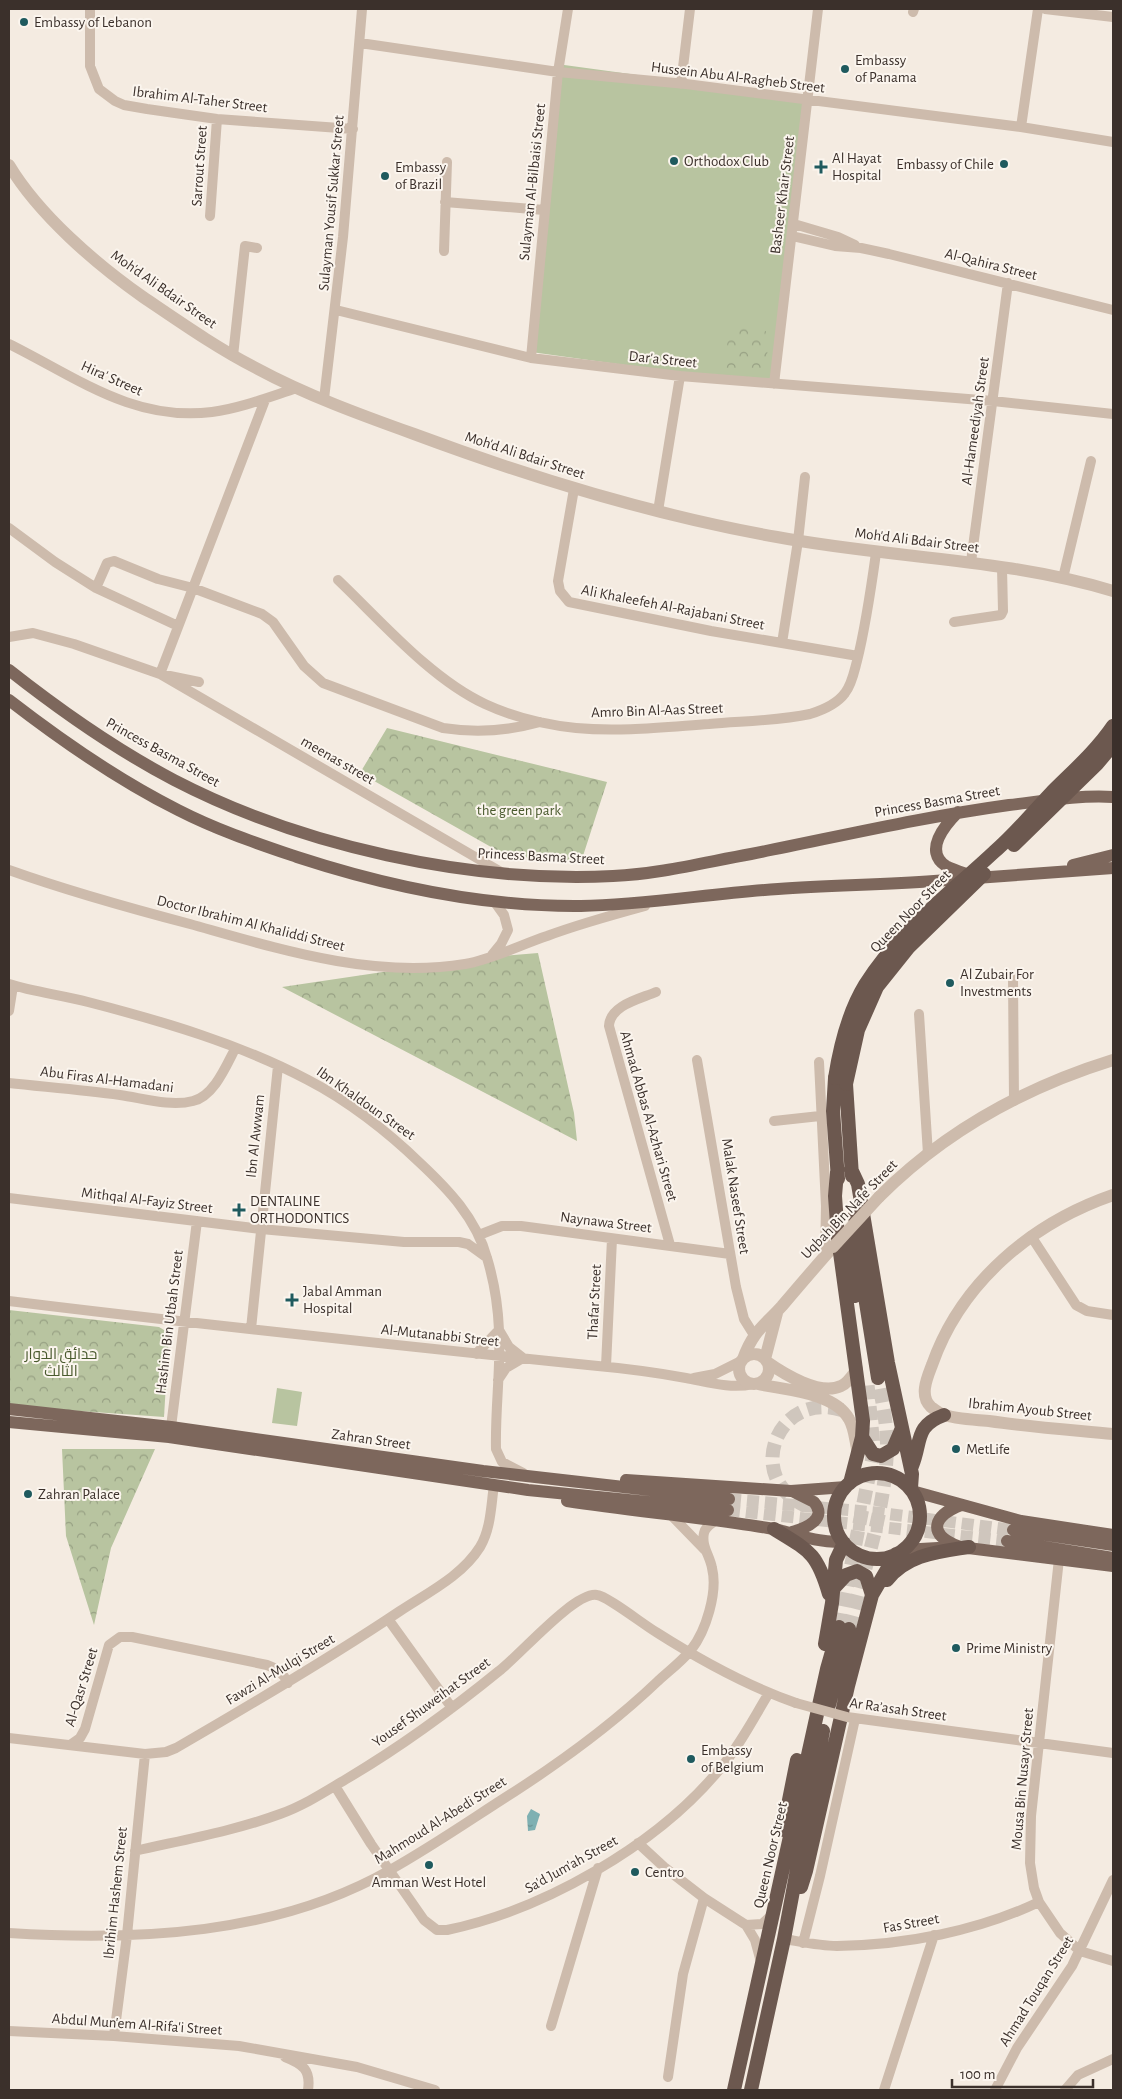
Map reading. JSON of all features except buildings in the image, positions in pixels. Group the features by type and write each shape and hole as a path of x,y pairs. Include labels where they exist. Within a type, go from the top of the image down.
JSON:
{"highway":[{"name":"Queen Noor Street","path":"867,1375 858,1248 841,1081 840,1048 851,1014 865,986 876,970 909,931 995,851 1091,754 1113,726"},
{"name":"Queen Noor Street","path":"867,1375 838,1246 835,1196 837,1172 833,1111 863,1014 888,971 949,906 1069,792 1113,745"},
{"path":"791,1902 800,1890 806,1871 848,1686 872,1595 900,1552 912,1541 918,1529 920,1516 918,1502 912,1489 911,1469 888,1363 858,1184 851,1169"},
{"path":"867,1375 862,1410 862,1438 848,1485 838,1499 834,1513 836,1527 843,1542 853,1551 868,1557 886,1558 900,1552"},
{"path":"911,1469 919,1438 924,1428 932,1420 944,1415"},
{"path":"862,1438 873,1454 881,1456 893,1449 902,1428"},
{"path":"848,1485 861,1476 874,1473 888,1474 900,1479 912,1489"},
{"path":"774,1529 799,1545 816,1559 832,1596"},
{"path":"778,1890 776,1869 784,1824 823,1653 836,1560 843,1542"},
{"path":"867,1612 878,1592 899,1567 914,1558 963,1547"},
{"path":"832,1596 846,1575 857,1571 866,1576 872,1595"},
{"name":"Queen Noor Street","path":"734,2090 778,1890 844,1628 784,1939 751,2090"}],"main road":[{"name":"Princess Basma Street","path":"9,670 42,697 114,746 176,781 233,808 356,848 410,860 501,872 581,877 632,875 742,856 958,812 1093,796 1113,798"},
{"path":"9,700 84,755 121,778 177,810 229,834 359,876 427,892 494,901 582,906 759,890 1113,868"},
{"path":"958,812 938,837 936,848 938,857 945,865 977,877"},
{"path":"1036,873 1113,855"},
{"name":"Zahran Street","path":"9,1409 171,1427 529,1483 728,1504 561,1481 529,1483 494,1485 169,1437 9,1422"},
{"path":"561,1481 598,1478 791,1491 848,1485"},
{"path":"529,1483 556,1499 716,1520 792,1532 824,1541 843,1542"},
{"path":"912,1489 961,1505 1022,1521 1113,1535"},
{"path":"791,1491 814,1502 819,1512 817,1520 813,1523 792,1532"},
{"path":"961,1505 946,1512 939,1519 937,1527 943,1540 963,1547"},
{"path":"1113,1545 1010,1536 1113,1558"},
{"path":"900,1552 963,1547 1113,1566"}],"street":[{"name":"Ibrahim Al-Taher Street","path":"90,9 90,66 99,89 106,96 124,105 217,119 353,129"},
{"name":"Sulayman Yousif Sukkar Street","path":"324,399 336,310 362,9"},
{"name":"Sulayman Al-Bilbaisi Street","path":"531,358 558,72 568,9"},
{"path":"681,84 690,9"},
{"name":"Basheer Khair Street","path":"774,384 818,9"},
{"path":"1021,127 1038,9"},
{"path":"1045,9 1113,17"},
{"name":"Hussein Abu Al-Ragheb Street","path":"360,44 558,72 681,84 1021,127 1113,142"},
{"name":"Sarrout Street","path":"210,216 217,119"},
{"path":"444,251 447,162"},
{"name":"Moh'd Ali Bdair Street","path":"9,165 36,200 89,256 178,321 233,356 297,388 436,443 574,489 658,511 798,541 876,553 971,562 1063,578 1113,591"},
{"path":"445,202 544,210"},
{"name":"Al-Qahira Street","path":"794,224 838,237 861,248"},
{"name":"Al-Qahira Street","path":"792,236 835,246 861,248 1113,310"},
{"path":"233,356 245,246 257,248"},
{"name":"Al-Hameediyah Street","path":"971,562 1008,283"},
{"name":"Dar'a Street","path":"336,310 531,358 680,376 993,401 1113,414"},
{"name":"Hira' Street","path":"9,344 111,397 133,406 157,412 211,412 265,400 297,388"},
{"path":"658,511 680,376"},
{"path":"160,674 265,400"},
{"path":"1063,578 1091,461"},
{"path":"782,643 798,541 805,477"},
{"name":"Ali Khaleefeh Al-Rajabani Street","path":"574,489 558,581 560,591 568,602 702,630 858,656"},
{"path":"9,528 55,562 96,588 178,626"},
{"name":"Amro Bin Al-Aas Street","path":"338,580 404,644 465,693 494,708 541,722 575,728 616,729 751,721 810,714 830,706 845,693 852,679 866,626 876,553"},
{"path":"96,588 108,563 114,561 158,579 193,588 250,609 268,617 311,674 323,683 422,721 454,729 506,730 541,722"},
{"path":"954,622 1001,615 1002,568"},
{"path":"9,637 33,633 74,644 160,674 199,682"},
{"name":"meenas street","path":"160,674 501,872"},
{"name":"Doctor Ibrahim Al Khaliddi Street","path":"9,870 76,893 241,938 343,963 377,966 440,966 472,962 563,930 670,899"},
{"path":"491,956 501,944 508,930 504,915 494,901"},
{"path":"1013,978 1014,1101"},
{"path":"9,1011 11,985"},
{"name":"Ibn Khaldoun Street","path":"11,985 129,1013 235,1049 278,1066 310,1080 344,1102 399,1143 456,1199 479,1234 494,1287 499,1330 496,1449 498,1456 505,1464 529,1483"},
{"name":"Ahmad Abbas Al-Azhari Street","path":"656,992 617,1010 609,1020 608,1026 670,1246"},
{"path":"919,1014 928,1154"},
{"name":"Abu Firas Al-Hamadani","path":"9,1083 160,1101 194,1101 206,1093 218,1081 235,1049"},
{"name":"Malak Naseef Street","path":"697,1060 741,1310 748,1327 754,1335"},
{"name":"Uqbah Bin Nafe' Street","path":"742,1360 754,1335 879,1197 928,1154 960,1131 1014,1101 1070,1075 1113,1060"},
{"path":"819,1062 820,1116 829,1252"},
{"name":"Ibn Al Awwam","path":"251,1329 278,1066"},
{"path":"774,1121 820,1116"},
{"path":"944,1415 928,1403 925,1392 930,1370 946,1329 955,1314 981,1281 1031,1236 1075,1210 1113,1195"},
{"name":"Mithqal Al-Fayiz Street","path":"9,1198 261,1229 404,1242 459,1242 472,1246 487,1257"},
{"name":"Hashim Bin Utbah Street","path":"171,1427 186,1323 197,1221"},
{"name":"Naynawa Street","path":"479,1234 511,1225 730,1254"},
{"path":"1031,1236 1076,1305 1087,1311 1113,1315"},
{"name":"Thafar Street","path":"606,1366 612,1239"},
{"name":"Al-Mutanabbi Street","path":"9,1301 186,1323 606,1366 688,1378"},
{"name":"Uqbah Bin Nafe' Street","path":"766,1360 777,1311"},
{"path":"476,1354 499,1330 509,1347 522,1358 506,1368 497,1381"},
{"path":"688,1378 715,1374 754,1354 793,1378 828,1389 867,1375"},
{"path":"742,1360 740,1374 745,1381 819,1397 834,1403 849,1418 858,1453"},
{"path":"688,1378 703,1383 729,1386 755,1384 768,1376 766,1360"},
{"name":"Ibrahim Ayoub Street","path":"944,1415 998,1423 1113,1434"},
{"name":"Fawzi Al-Mulqi Street","path":"9,1738 145,1754 166,1752 176,1748 288,1683 449,1579 480,1547 487,1529 494,1485"},
{"name":"Mahmoud Al-Abedi Street","path":"9,1933 127,1935 197,1930 285,1913 316,1903 389,1870 573,1753 624,1712 690,1652 702,1634 711,1600 714,1577 706,1551 672,1515"},
{"path":"706,1551 704,1531 716,1520"},
{"name":"Mousa Bin Nusayr Street","path":"1059,1559 1031,1816 1029,1849 1032,1876 1039,1902 1060,1933 1080,1951 1113,1962"},
{"name":"Yousef Shuweihat Street","path":"135,1851 280,1814 311,1800 416,1735 508,1665 570,1605 587,1595 602,1596 690,1652"},
{"path":"388,1619 452,1708"},
{"name":"Al-Qasr Street","path":"70,1745 80,1738 85,1729 109,1645 120,1637 132,1637 267,1665 277,1668 283,1673 288,1683"},
{"name":"Ar Ra’asah Street","path":"690,1652 769,1693 796,1703 851,1718 1113,1753"},
{"name":"Sa'd Jum'ah Street","path":"335,1786 389,1870 430,1926 437,1930 447,1930 531,1904 598,1868 638,1843 677,1812 718,1772 736,1748 769,1693"},
{"path":"803,1942 820,1876 851,1718"},
{"name":"Ibrihim Hashem Street","path":"114,2036 127,1935 145,1754"},
{"path":"638,1843 664,1867 704,1898 746,1925 757,1947 761,1967"},
{"path":"551,2026 598,1868"},
{"name":"Ahmad Touqan Street","path":"995,2090 1017,2048 1063,1981 1080,1951 1113,1880"},
{"path":"668,2077 683,1974 704,1898"},
{"name":"Fas Street","path":"784,1939 830,1946 858,1945 934,1935 991,1920 1039,1902"},
{"path":"746,1925 762,1924 773,1913"},
{"path":"884,2090 934,1935"},
{"name":"Abdul Mun'em Al-Rifa'i Street","path":"9,2031 114,2036 262,2049 357,2067 435,2090"},
{"name":"Abdul Mun'em Al-Rifa'i Street","path":"262,2049 289,2059 306,2070 310,2078 308,2090"},
{"path":"1064,2090 1078,2075 1113,2059"}],"green space":[{"name":"Orthodox Club","path":"557,64 806,98 773,382 682,373 531,352"},
{"path":"729,323 757,326 761,330 766,331 765,339 769,340 767,357 759,373 725,370"},
{"name":"the green park","path":"387,728 607,782 581,862 507,856 360,773"},
{"path":"538,953 574,1113 577,1141 282,987 477,958"},
{"name":"حدائق الدوار الثالث","path":"9,1310 159,1327 169,1333 164,1417 9,1406"},
{"path":"277,1388 302,1392 297,1426 272,1423"},
{"path":"62,1449 155,1449 111,1548 94,1625 66,1536"}],"water":[{"path":"531,1809 540,1814 535,1830 528,1831 527,1816"}],"tunnel":[{"path":"849,1629 873,1538 886,1469 886,1429 878,1378"},
{"path":"839,1627 872,1460 873,1442 867,1379"},
{"path":"806,1506 786,1493 775,1476 772,1457 777,1438 787,1422 803,1411 823,1407 847,1412"},
{"path":"729,1499 881,1513 1013,1530"},
{"path":"728,1510 1007,1541"}],"place":[{"name":"Embassy of Lebanon","path":"24,22"},
{"name":"Embassy of Panama","path":"845,69"},
{"name":"Orthodox Club","path":"674,161"},
{"name":"Embassy of Chile","path":"1004,164"},
{"name":"Al Hayat Hospital","path":"821,167"},
{"name":"Embassy of Brazil","path":"385,176"},
{"name":"Al Zubair For Investments","path":"950,983"},
{"name":"DENTALINE ORTHODONTICS","path":"239,1210"},
{"name":"Jabal Amman Hospital","path":"292,1300"},
{"name":"MetLife","path":"956,1449"},
{"name":"Zahran Palace","path":"28,1494"},
{"name":"Prime Ministry","path":"956,1648"},
{"name":"Embassy of Belgium","path":"691,1759"},
{"name":"Amman West Hotel","path":"429,1865"},
{"name":"Centro","path":"635,1872"}]}
